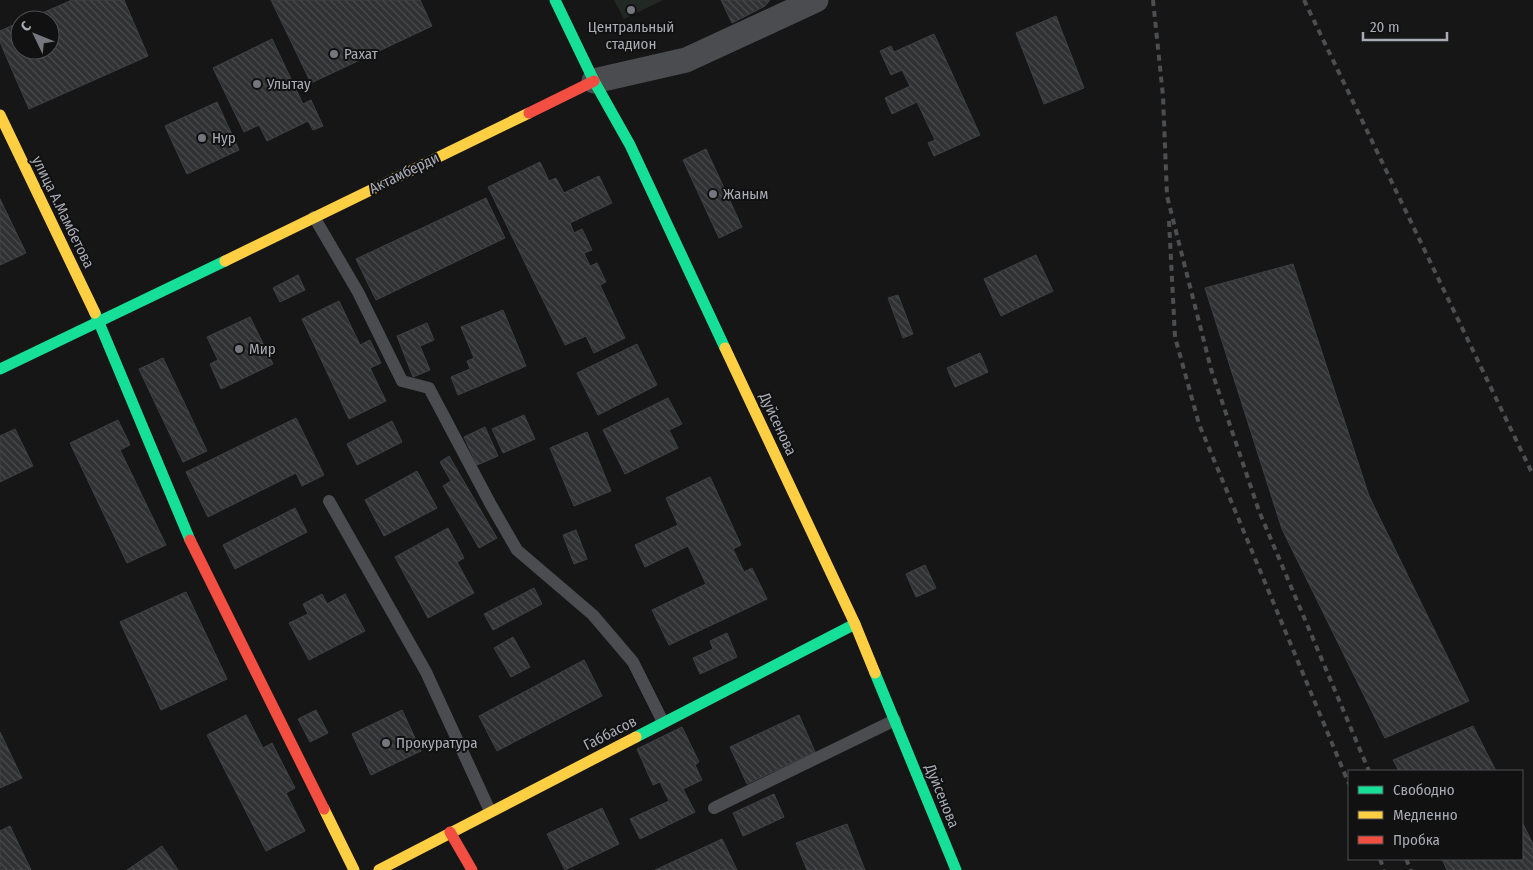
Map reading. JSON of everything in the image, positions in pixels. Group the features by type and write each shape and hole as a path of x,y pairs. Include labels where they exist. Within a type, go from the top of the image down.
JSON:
{"main road":[{"name":"Дуйсенова","path":"555,0 594,81 630,145 855,624 956,870"},
{"name":"Актамберди","path":"0,369 594,81"},
{"name":"улица А.Мамбетова","path":"0,115 100,322 191,542 354,870"},
{"name":"Габбасов","path":"379,870 855,624"},
{"path":"450,832 472,870"}],"street":[{"name":"Актамберди","path":"594,81 686,60 816,0"}],"lane":[{"path":"314,217 358,292 402,381 429,388 517,550 593,615 633,662 663,722"},
{"path":"329,501 426,672 490,811"},
{"path":"714,808 895,720"}],"shaded area":[{"name":"Центральный стадион","path":"614,0 663,0 624,19"}],"building":[{"path":"72,0 124,0 148,56 29,109 0,42 0,31 10,26 10,60 60,60 60,10 49,10"},
{"name":"Рахат","path":"271,0 420,0 432,26 311,83"},
{"path":"721,0 770,0 765,6 732,23"},
{"path":"1056,16 1084,88 1044,104 1016,33"},
{"path":"934,34 980,135 934,156 928,143 935,140 917,102 892,114 885,98 910,86 902,70 891,75 880,51 891,46 894,52"},
{"name":"Улытау","path":"272,39 303,104 311,100 323,126 313,130 308,121 267,141 259,125 244,132 213,68"},
{"name":"Нур","path":"217,102 239,150 187,174 165,126"},
{"name":"Жаным","path":"706,149 742,227 719,238 683,160"},
{"path":"540,162 549,181 556,178 564,193 599,176 612,203 570,223 574,233 582,229 592,250 584,253 590,266 597,263 606,282 600,285 625,338 594,353 586,336 565,345 488,187"},
{"path":"486,198 505,238 376,300 356,259"},
{"path":"0,199 26,253 0,265"},
{"path":"1036,255 1053,291 1001,316 984,279"},
{"path":"1293,264 1369,496 1469,701 1385,738 1282,529 1205,288"},
{"path":"298,275 305,290 280,302 273,288"},
{"path":"898,295 913,334 903,338 888,298"},
{"path":"339,301 360,345 370,340 381,363 370,368 386,401 349,419 302,319"},
{"path":"503,310 526,366 458,395 451,377 470,369 467,361 474,358 461,327"},
{"name":"Мир","path":"250,317 273,364 221,389 210,364 218,360 207,337"},
{"path":"427,323 434,340 420,346 430,370 413,377 397,336"},
{"path":"637,344 657,385 598,415 577,373"},
{"path":"980,353 988,372 955,387 947,368"},
{"path":"163,358 207,451 183,462 139,369"},
{"path":"668,398 682,424 669,430 678,448 625,474 603,430"},
{"path":"524,415 535,439 503,453 492,429"},
{"path":"296,418 324,475 302,486 296,473 208,517 186,472"},
{"path":"118,420 130,445 120,450 166,545 127,563 70,443"},
{"path":"392,421 402,442 357,465 347,444"},
{"path":"485,427 498,456 477,465 464,437"},
{"path":"15,429 33,466 0,482 0,436"},
{"path":"587,432 611,491 574,506 550,448"},
{"path":"449,456 497,538 479,548 443,486 451,481 440,462"},
{"path":"417,471 437,508 384,536 365,500"},
{"path":"710,477 741,545 733,549 744,572 752,568 767,599 669,645 652,610 706,584 688,546 645,567 635,545 678,525 666,498"},
{"path":"295,508 307,532 235,569 223,545"},
{"path":"448,528 464,558 457,562 474,593 428,618 395,557"},
{"path":"576,530 587,559 574,564 563,535"},
{"path":"925,565 936,588 916,597 906,574"},
{"path":"534,588 542,604 493,630 484,614"},
{"path":"186,592 227,679 161,710 120,622"},
{"path":"322,594 327,604 345,594 365,631 309,660 289,623 308,614 303,604"},
{"path":"727,633 737,657 700,674 693,658 713,649 710,641"},
{"path":"513,637 530,667 511,677 494,648"},
{"path":"584,660 602,696 497,751 479,716"},
{"path":"316,710 328,733 310,742 298,719"},
{"name":"Прокуратура","path":"402,710 421,751 371,775 352,734"},
{"path":"246,715 263,748 272,743 295,788 286,793 305,831 266,851 207,735"},
{"path":"799,715 815,752 747,784 730,747"},
{"path":"1473,726 1495,770 1398,770 1393,760"},
{"path":"682,727 699,762 695,765 702,780 683,789 695,812 640,839 630,819 669,801 660,782 653,785 637,749"},
{"path":"0,732 22,778 0,788"},
{"path":"774,794 784,817 743,836 733,813"},
{"path":"602,808 619,844 565,870 547,834"},
{"path":"847,824 865,870 807,870 796,843"},
{"path":"1523,824 1533,844 1533,870 1447,870 1442,860 1523,860"},
{"path":"10,826 31,870 0,870 0,831"},
{"path":"722,839 737,870 655,870"},
{"path":"162,846 178,870 127,870"}],"railway":[{"path":"1153,0 1163,96 1167,196 1211,369 1259,511 1369,770"},
{"path":"1304,0 1533,475"},
{"path":"1169,221 1175,337 1199,424 1348,782"},
{"path":"1380,860 1384,870"},
{"path":"1406,860 1411,870"}],"traffic: fast":[{"path":"555,0 594,81 630,145 725,348"},
{"path":"0,369 225,261"},
{"path":"95,313 190,540"},
{"path":"636,737 855,624"},
{"path":"875,673 956,870"}],"traffic: slow":[{"path":"225,261 529,113"},
{"path":"0,115 95,313"},
{"path":"725,348 855,624 875,673"},
{"path":"379,870 636,737"},
{"path":"324,809 354,870"}],"traffic: jam":[{"path":"529,113 594,81"},
{"path":"190,540 324,809"},
{"path":"450,832 472,870"}],"place":[{"name":"Центральный стадион","path":"631,10"},
{"name":"Рахат","path":"334,54"},
{"name":"Улытау","path":"257,84"},
{"name":"Нур","path":"202,138"},
{"name":"Жаным","path":"713,194"},
{"name":"Мир","path":"239,349"},
{"name":"Прокуратура","path":"386,743"}]}
